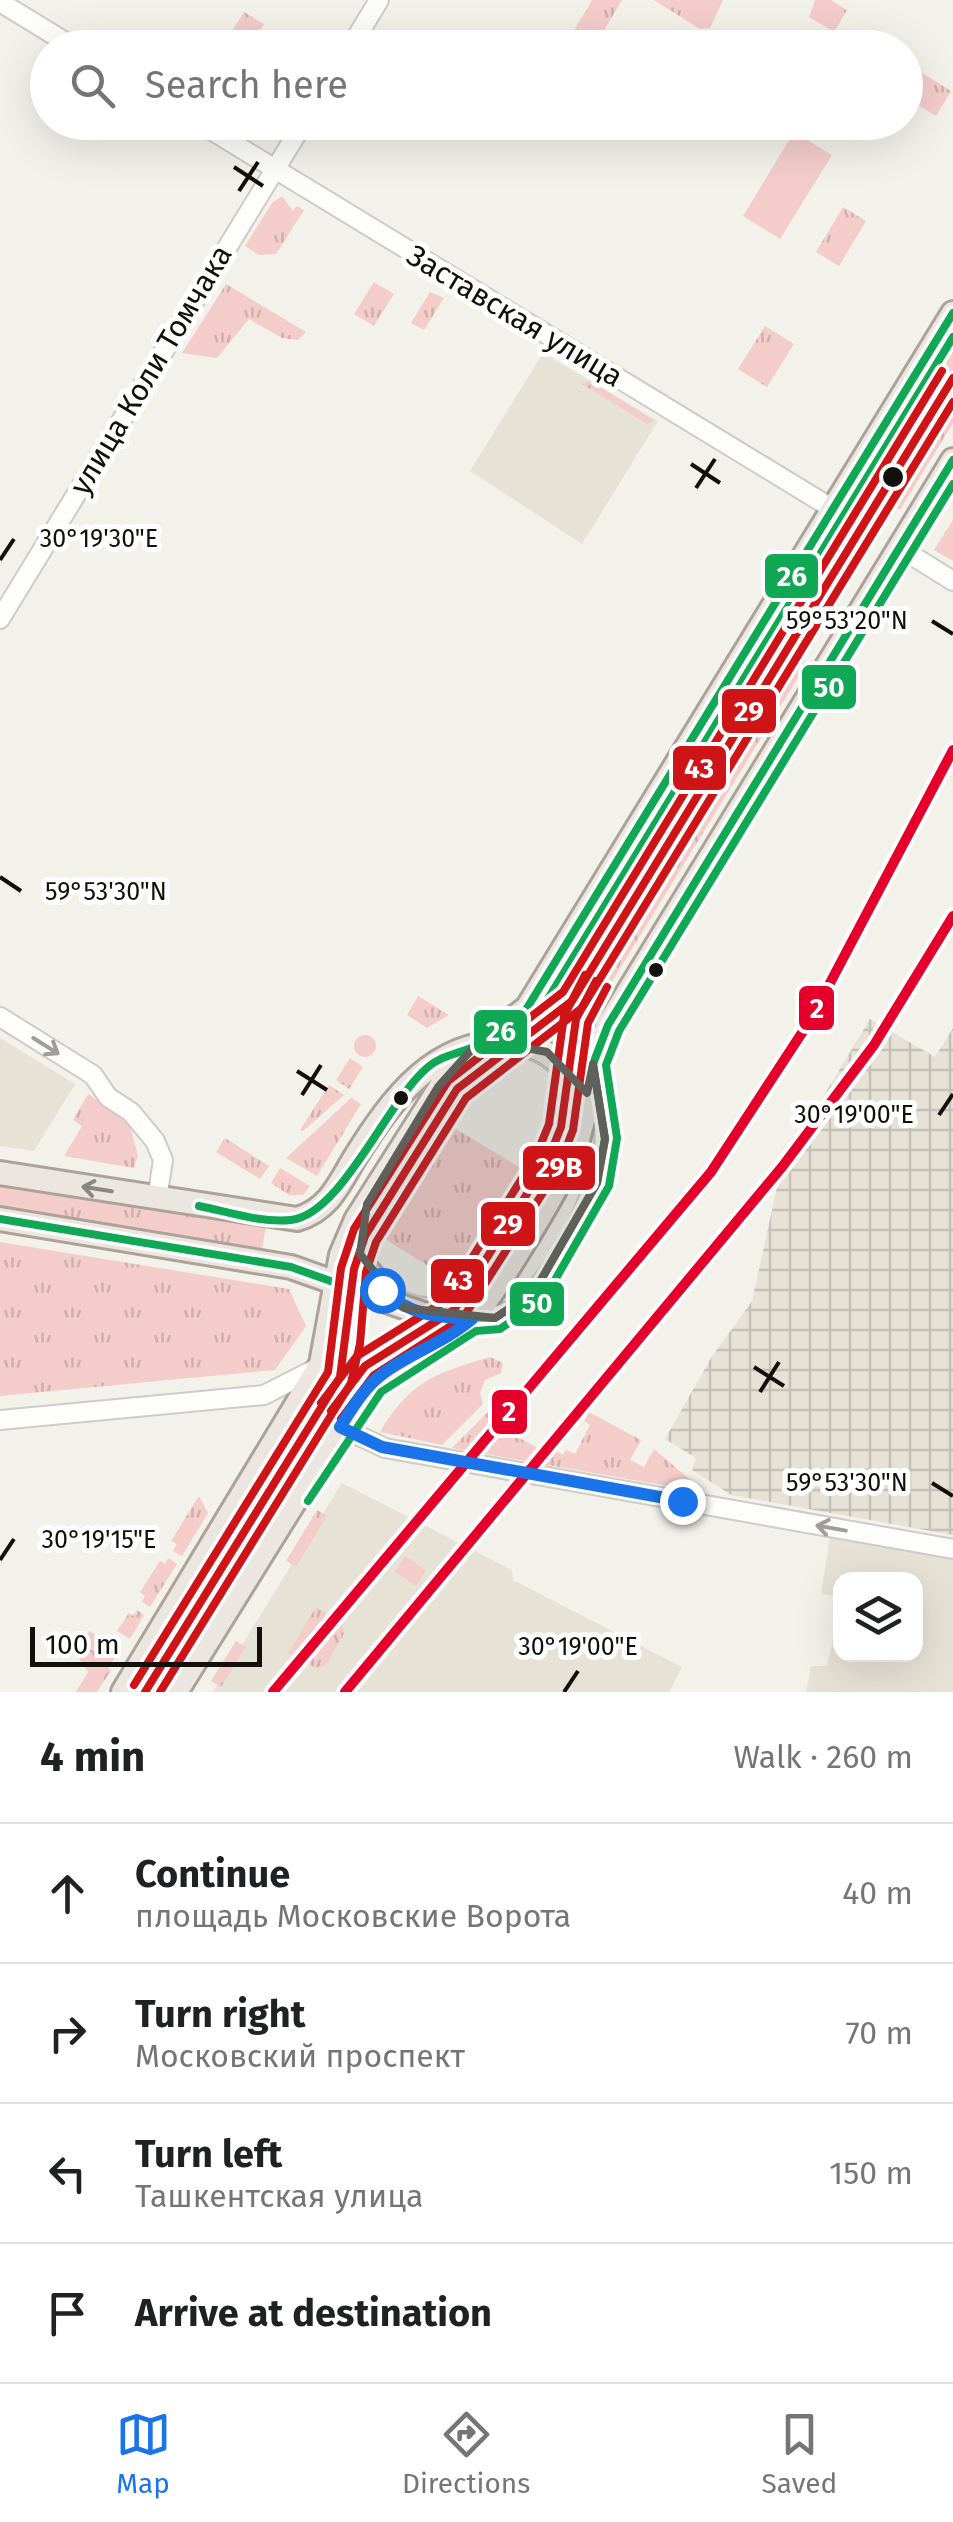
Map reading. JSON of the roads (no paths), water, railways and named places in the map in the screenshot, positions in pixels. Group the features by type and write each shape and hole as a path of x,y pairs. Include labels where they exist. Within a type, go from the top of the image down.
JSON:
{"main road":[{"path":"123,1692 321,1364 348,1236 366,1204 438,1087 473,1048 527,1008 953,312"},
{"path":"176,1692 359,1398 385,1372 452,1336 472,1319 568,1166 594,1064 616,1010 953,460"},
{"path":"0,1173 286,1220 314,1214 326,1204 380,1119 412,1081 450,1052 517,1043 547,1052 568,1072 584,1106"},
{"path":"366,1204 359,1224 360,1254 374,1280 404,1308"},
{"path":"0,1219 291,1267 429,1316 472,1319"}],"street":[{"path":"361,30 379,0"},
{"path":"0,2 45,30"},
{"name":"Заставская улица","path":"227,140 833,509"},
{"name":"улица Коли Томчака","path":"0,619 293,140"},
{"path":"900,548 953,580"},
{"path":"0,1017 93,1074 108,1097 131,1112 164,1160 157,1199"},
{"path":"472,1319 495,1318 534,1292 597,1183 605,1139 594,1064"},
{"path":"0,1420 264,1395 297,1382 321,1364"},
{"path":"264,1395 279,1406 289,1422"},
{"path":"340,1427 385,1448 953,1549"}],"tram line":[{"path":"490,1062 517,1058 539,1064 555,1080 564,1106"},
{"path":"378,1215 371,1238 374,1258 383,1275 398,1288 416,1296 437,1297 457,1291 476,1277"}]}
